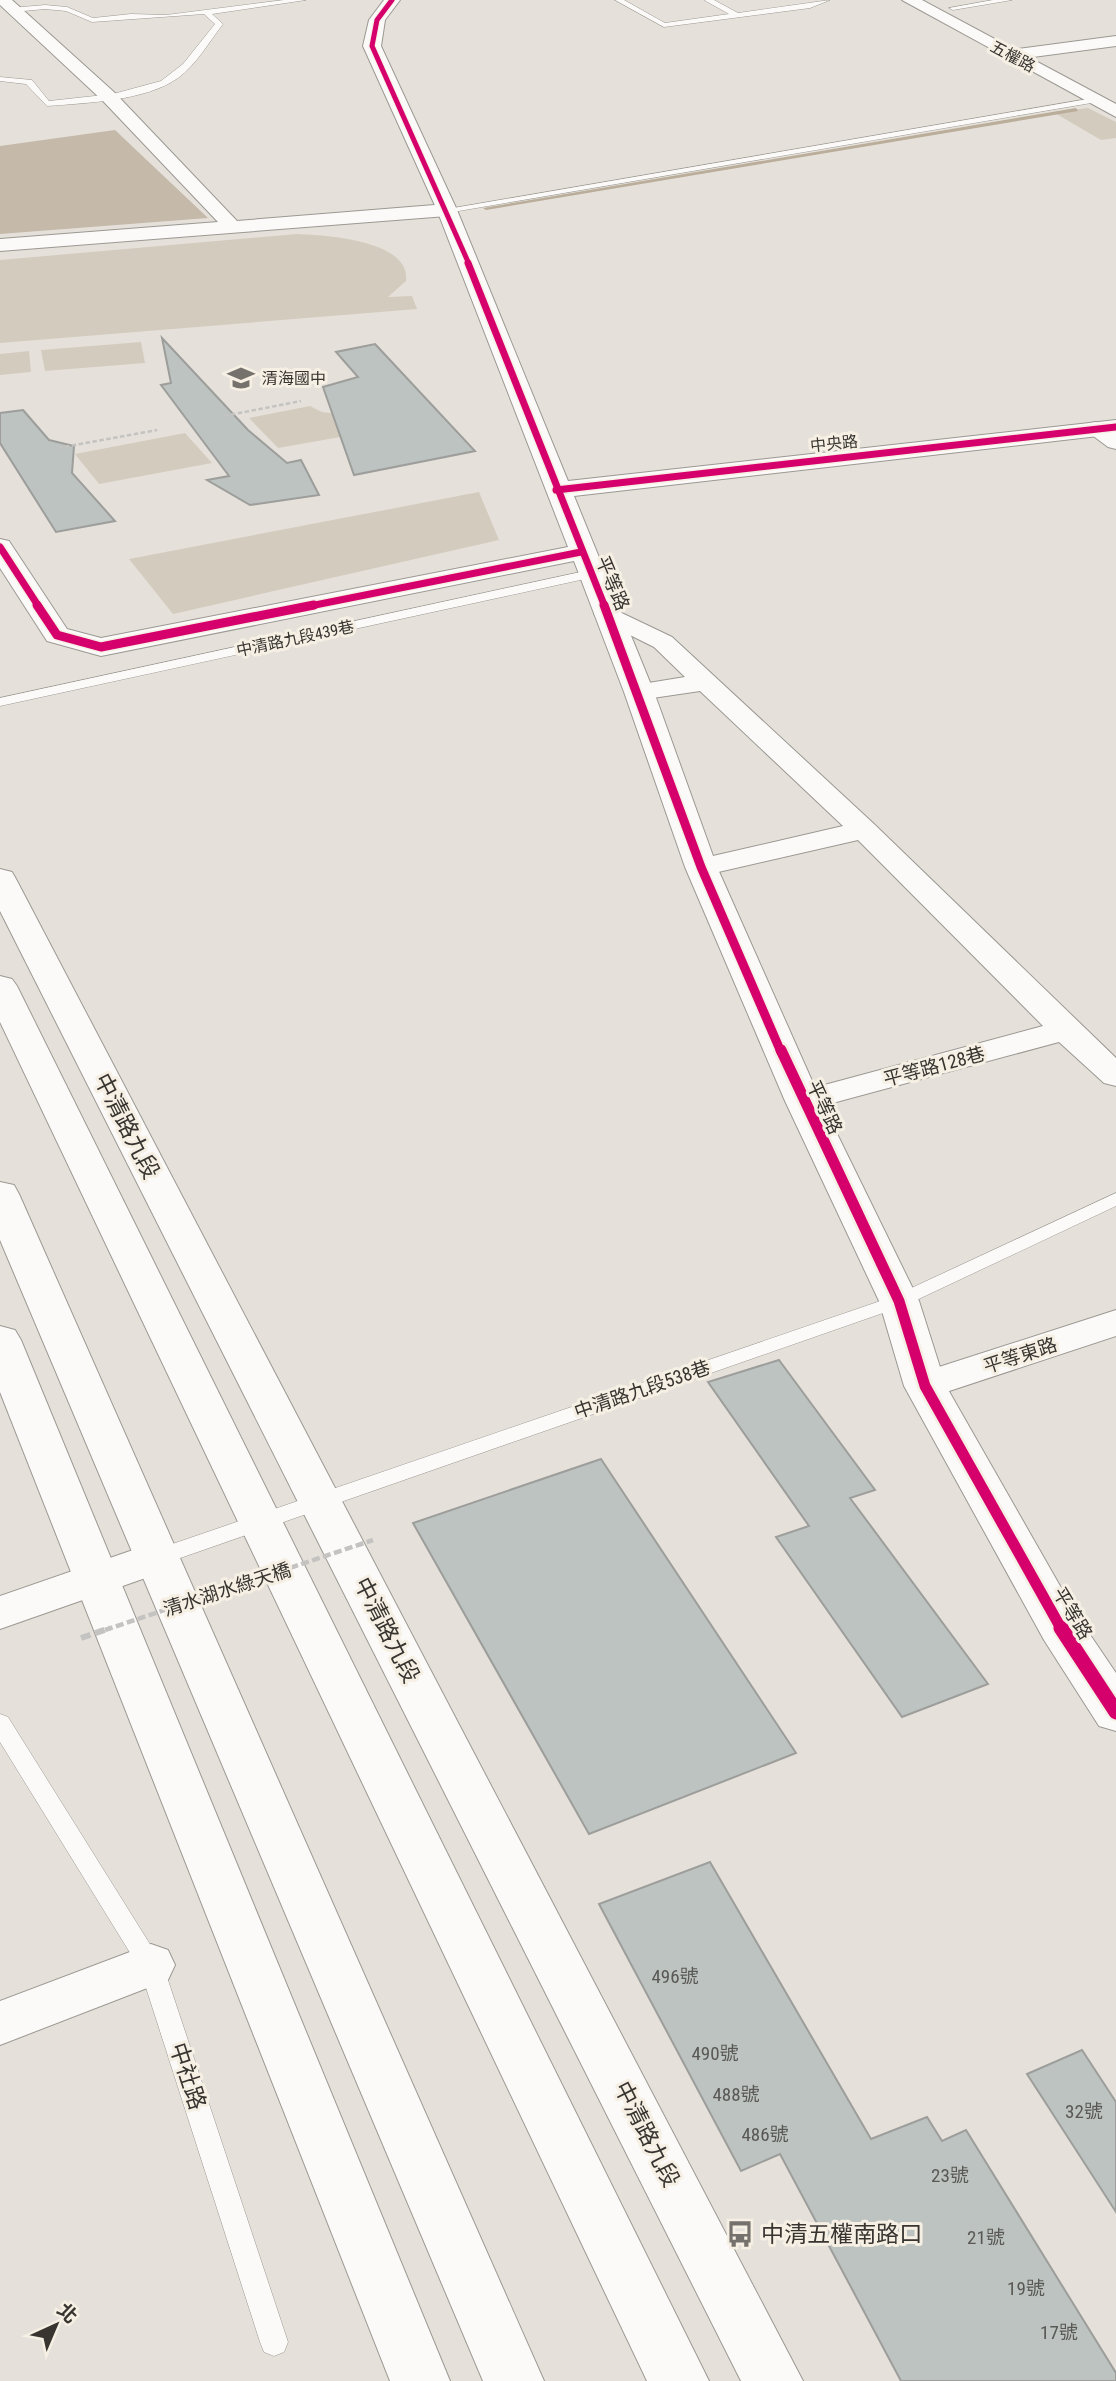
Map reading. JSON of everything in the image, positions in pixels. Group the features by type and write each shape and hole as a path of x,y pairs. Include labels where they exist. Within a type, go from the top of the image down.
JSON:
{"street":[{"name":"平等路","path":"392,0 377,20 372,47 447,210 556,490 639,692 701,867 803,1101 899,1301 925,1386 1060,1627 1116,1712"},
{"name":"五權路","path":"910,0 1116,111"},
{"name":"五權路","path":"946,4 1116,95"},
{"path":"8,5 109,97 233,228"},
{"path":"1011,55 1116,41"},
{"path":"0,245 447,210"},
{"name":"中央路","path":"556,490 1109,432"},
{"path":"0,546 57,635 101,647 586,563"},
{"path":"607,614 663,642 864,831 1065,1030 1116,1076"},
{"path":"639,692 706,682"},
{"path":"701,867 864,831"},
{"name":"中清路九段","path":"0,879 774,2381"},
{"path":"0,986 679,2381"},
{"name":"平等路128巷","path":"803,1101 1065,1030"},
{"path":"0,1194 514,2381"},
{"name":"平等東路","path":"925,1386 1116,1323"},
{"path":"0,1340 419,2381"},
{"path":"0,1614 159,1557"},
{"path":"0,2023 151,1965"}],"lane":[{"path":"8,5 56,8 92,20 206,12 302,0"},
{"path":"619,0 664,24 810,6 826,0"},
{"path":"708,0 738,16"},
{"path":"946,4 1008,0"},
{"path":"0,79 29,82 47,104 109,97 173,78 219,24 206,12"},
{"path":"447,210 1094,100"},
{"name":"中清路九段439巷","path":"0,702 586,563"},
{"name":"中清路九段538巷","path":"159,1557 899,1301 1116,1199"},
{"name":"中社路","path":"0,1723 151,1965 274,2342"}],"path":[{"path":"224,415 301,401"},
{"path":"58,448 157,430"}],"shaded area":[{"path":"1088,108 1116,122 1116,138 1101,140 1053,112"},
{"path":"115,130 208,218 0,234 0,146"},
{"path":"297,234 345,238 381,248 395,256 404,267 406,281 388,297 412,296 417,309 0,343 0,260"},
{"path":"141,342 145,363 45,371 41,350"},
{"path":"29,351 31,372 0,375 0,354"},
{"path":"310,406 322,412 345,415 380,430 278,448 249,418"},
{"path":"185,433 212,463 99,484 75,454"},
{"path":"479,492 499,540 173,614 129,559"}],"building":[{"path":"162,338 248,430 287,463 301,460 319,495 250,505 207,480 229,476 161,385 171,383"},
{"path":"375,344 475,451 354,475 323,387 358,377 336,352"},
{"path":"23,410 49,440 74,446 72,473 115,521 56,532 0,443 0,413"},
{"path":"779,1360 875,1490 850,1498 988,1684 902,1717 776,1537 809,1526 708,1382"},
{"path":"601,1459 796,1753 589,1834 413,1523"},
{"path":"710,1862 871,2139 927,2117 942,2141 966,2130 1116,2373 1116,2381 901,2381 780,2154 741,2171 599,1904"},
{"path":"1082,2050 1116,2102 1116,2212 1027,2074"}],"waterway":[{"path":"486,208 1076,110"}],"cycle path":[{"path":"392,0 377,20 372,46 447,210 639,692 701,867 803,1101 899,1301 925,1386 1060,1627 1116,1712"},
{"path":"556,490 1116,427"},
{"path":"0,547 57,635 101,647 581,552"}],"place":[{"name":"清海國中","path":"241,378"},
{"name":"中清五權南路口","path":"740,2234"}]}
